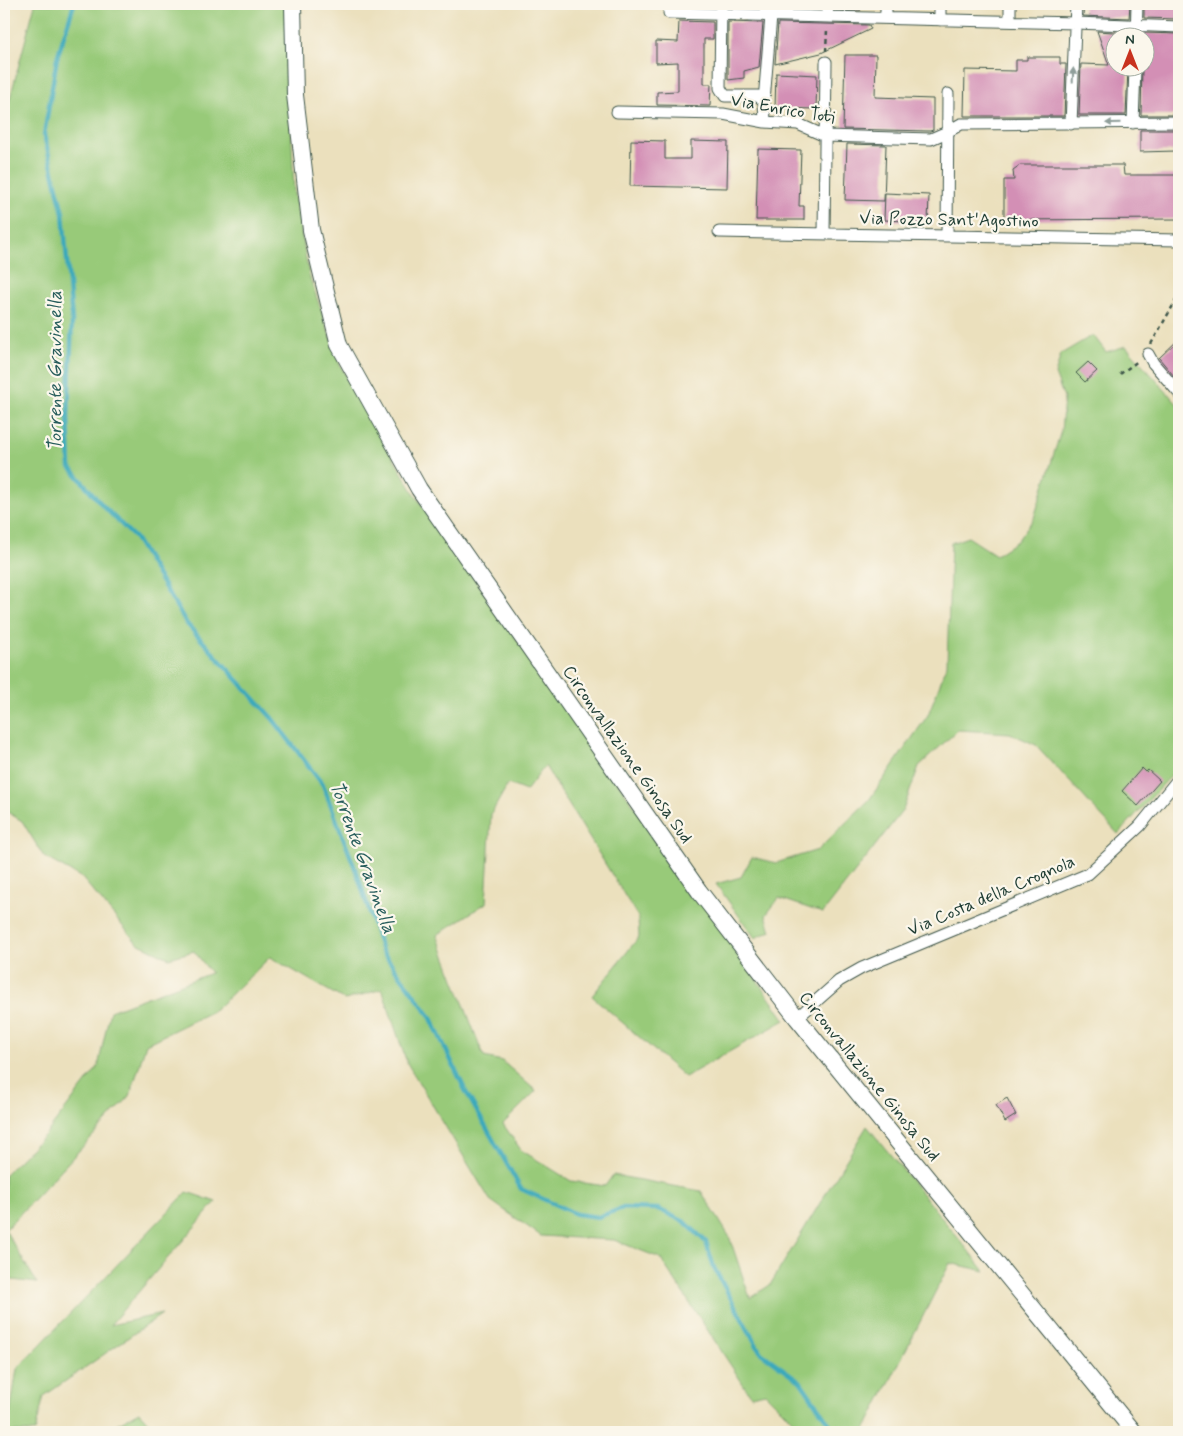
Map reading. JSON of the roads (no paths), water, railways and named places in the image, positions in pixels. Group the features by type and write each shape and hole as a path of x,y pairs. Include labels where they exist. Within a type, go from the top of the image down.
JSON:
{"main road":[{"name":"Circonvallazione Ginosa Sud","path":"293,4 295,95 311,230 339,346 419,489 698,891 797,1018 1134,1432"}],"street":[{"path":"827,17 828,4"},
{"path":"886,4 886,18"},
{"path":"940,4 940,20"},
{"path":"1010,4 1010,21"},
{"path":"1071,124 1076,4"},
{"path":"1136,28 1137,4"},
{"path":"669,13 721,9 772,10 827,17 1076,23 1109,28"},
{"path":"721,9 720,88 725,96 758,96 764,101"},
{"path":"765,122 764,101 772,10"},
{"path":"1156,30 1179,28"},
{"path":"824,234 826,62"},
{"path":"1133,123 1135,78"},
{"path":"947,236 948,94"},
{"name":"Via Enrico Toti","path":"617,112 723,114 765,122 798,124 825,136 931,139 961,124 1179,122"},
{"name":"Via Pozzo Sant'Agostino","path":"719,232 1179,240"},
{"path":"1148,354 1153,363 1179,393"},
{"name":"Via Costa della Crognola","path":"797,1018 839,982 862,968 1088,874 1140,826 1179,778"}],"waterway":[{"name":"Torrente Gravinella","path":"74,4 57,58 44,135 63,213 72,320 68,416 70,467 103,506 135,538 187,624 272,718 323,785 358,876 382,951 430,1016 466,1092 521,1189 576,1214 598,1217 623,1208 658,1209 685,1222 706,1242 714,1268 761,1353 800,1381 835,1432"}]}
